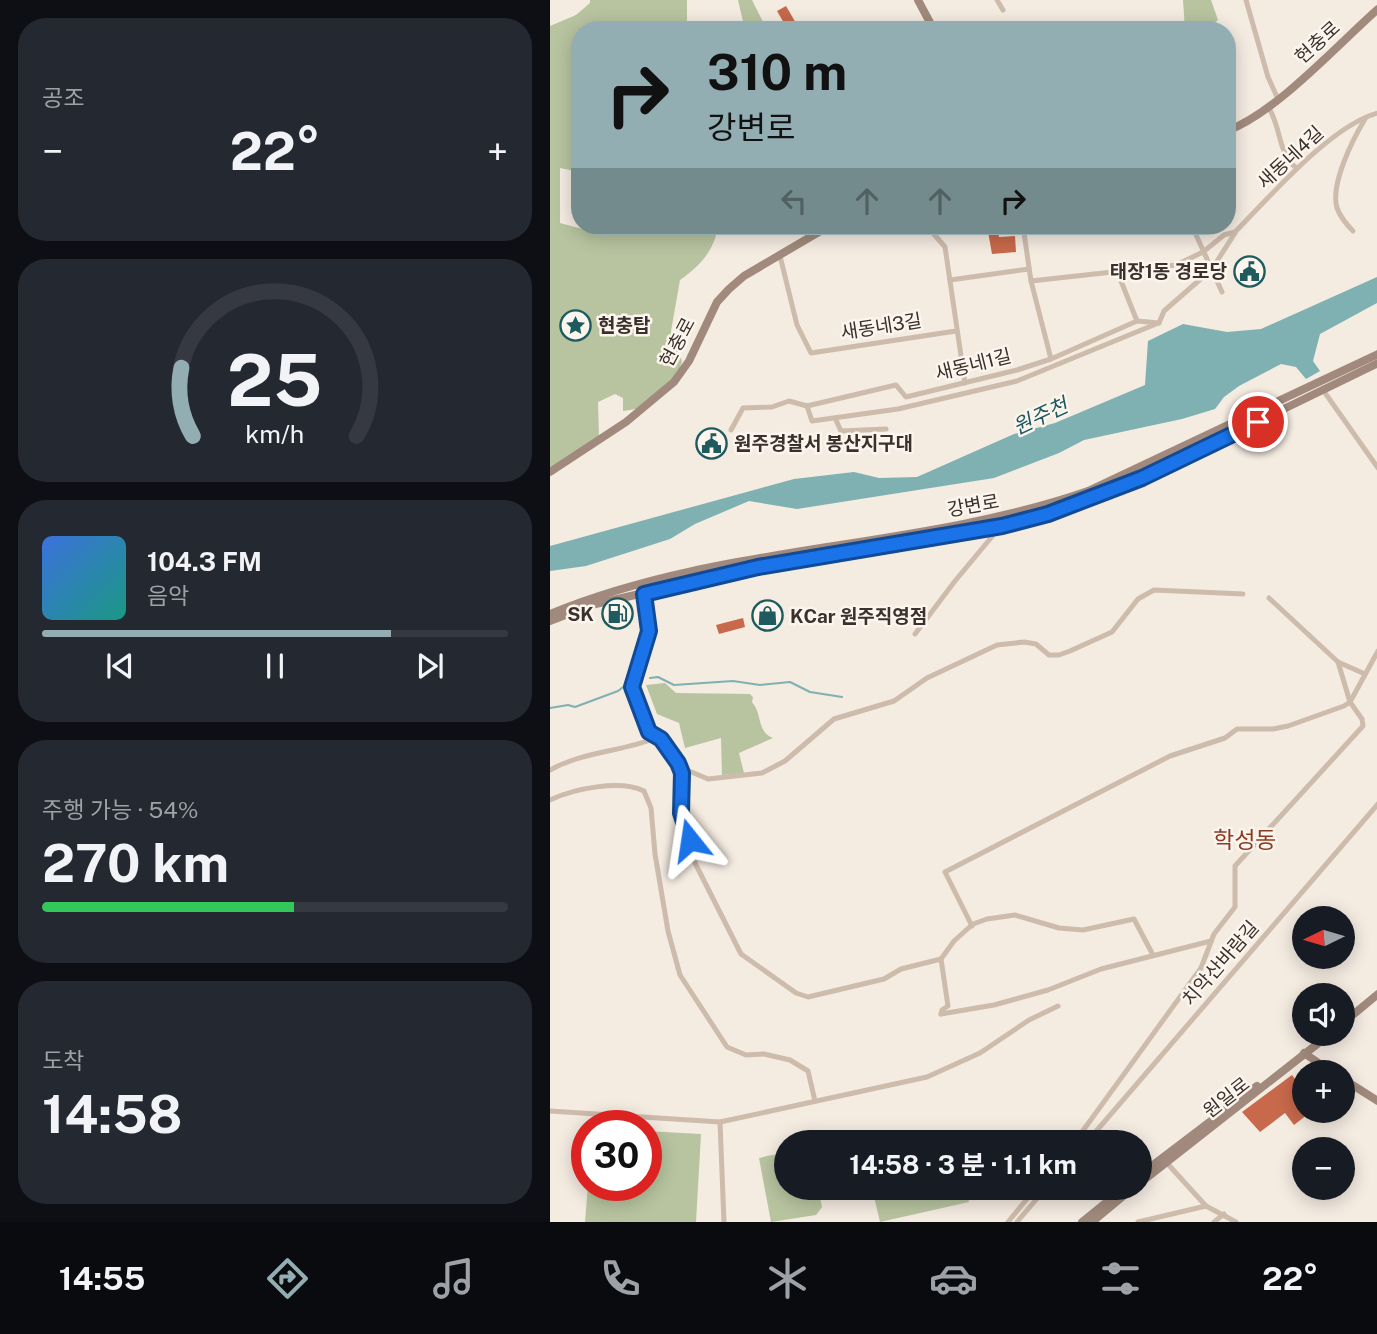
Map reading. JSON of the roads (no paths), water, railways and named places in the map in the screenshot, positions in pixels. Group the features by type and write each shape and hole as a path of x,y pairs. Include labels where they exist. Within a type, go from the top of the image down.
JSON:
{"street":[{"path":"918,0 929,21"},
{"path":"997,0 1003,10"},
{"name":"현충로","path":"1246,0 1268,77 1279,99"},
{"name":"현충로","path":"1236,128 1248,123 1269,108 1378,9"},
{"path":"1269,108 1277,122 1282,150 1296,168"},
{"name":"새동네4길","path":"1236,231 1296,168 1350,125 1378,113"},
{"path":"1353,231 1337,208 1337,196 1346,158 1366,116"},
{"name":"현충로","path":"550,472 626,422 674,382 689,361 712,311 729,289 744,276 814,235"},
{"path":"935,235 945,247 965,383"},
{"path":"1024,235 1031,281 1051,359"},
{"path":"1196,235 1222,292"},
{"name":"새동네4길","path":"1031,281 1176,265 1203,252 1224,235"},
{"path":"807,405 812,421 898,409 1017,381 1159,323 1164,311 1212,269 1233,235"},
{"name":"새동네3길","path":"780,256 797,325 811,353 957,331"},
{"path":"950,280 1029,269"},
{"path":"1117,271 1137,321"},
{"name":"새동네1길","path":"731,430 743,408 772,407 789,401 807,405 896,385 906,397 1051,359 1137,321 1159,323"},
{"name":"강변로","path":"550,621 591,605 758,567 995,527 1048,514 1142,478 1378,354"},
{"name":"강변로","path":"550,614 590,598 642,584 755,559 1042,507 1088,491 1378,363"},
{"path":"1321,386 1378,468"},
{"path":"835,418 841,430 886,429"},
{"path":"915,634 955,580 995,533 995,527"},
{"path":"642,584 649,631 632,687 649,732 661,739 682,768 708,779 762,773 785,761 834,719 894,701 927,678 997,645 1024,642 1036,644 1049,655 1059,656 1112,632 1138,598 1154,590 1243,594"},
{"path":"1269,598 1338,662 1365,674"},
{"path":"972,926 945,872 1170,755 1224,738 1237,729 1273,729 1287,726 1350,702 1378,651"},
{"path":"1084,1130 1202,968 1212,941 1235,907 1235,866 1363,726 1362,719 1350,702 1338,662"},
{"path":"550,770 571,758 632,747 656,738"},
{"path":"678,763 682,773 681,813 692,857 741,954 796,993 808,998 884,979 910,966 941,959 954,941 972,926 987,919 1015,915 1059,929 1083,930 1134,919 1153,956"},
{"path":"550,800 574,790 627,786 644,791 651,808 654,854 668,931 680,975 727,1047 746,1055 764,1054 790,1060 808,1071 815,1101"},
{"name":"치악산바람길","path":"1097,1130 1378,804"},
{"path":"941,959 948,1006 941,1014 1026,996 1101,969 1212,941"},
{"path":"1355,1007 1378,988"},
{"path":"1355,1013 1378,994"},
{"path":"550,1111 720,1122 927,1077 980,1053 1029,1020 1058,1006"},
{"name":"원일로","path":"1152,1173 1311,1046"},
{"name":"원일로","path":"1152,1166 1314,1046"},
{"path":"1304,1053 1314,1060"},
{"path":"1355,1087 1378,1101"},
{"path":"720,1122 724,1222"},
{"path":"1166,1162 1206,1206 1236,1222"},
{"path":"1008,1222 1026,1200"},
{"path":"1017,1222 1036,1200"},
{"path":"1082,1222 1109,1200"},
{"path":"1092,1222 1119,1200"},
{"path":"1138,1222 1206,1206"},
{"path":"1214,1222 1224,1214"}],"water":[{"path":"1377,277 1377,303 1320,334 1313,361 1320,371 1306,379 1296,367 1281,364 1239,386 1224,397 1215,409 1182,419 1084,440 1059,453 994,478 797,509 749,501 695,524 670,539 586,566 550,571 550,546 794,479 854,472 879,478 917,477 1014,434 1055,423 1145,385 1148,341 1183,324 1227,332 1261,329"}],"waterway":[{"path":"650,678 658,677 674,685 733,681 760,685 790,682 810,692 842,697"},
{"path":"550,708 568,705 575,707 618,691 627,684"}],"place":[{"name":"태장1동 경로당","path":"1250,271"},
{"name":"현충탑","path":"575,325"},
{"name":"원주경찰서 봉산지구대","path":"711,443"},
{"name":"SK","path":"617,614"},
{"name":"KCar 원주직영점","path":"767,616"}],"district":[{"name":"학성동","path":"1245,839"}],"water label":[{"name":"원주천","path":"1040,416"}]}
